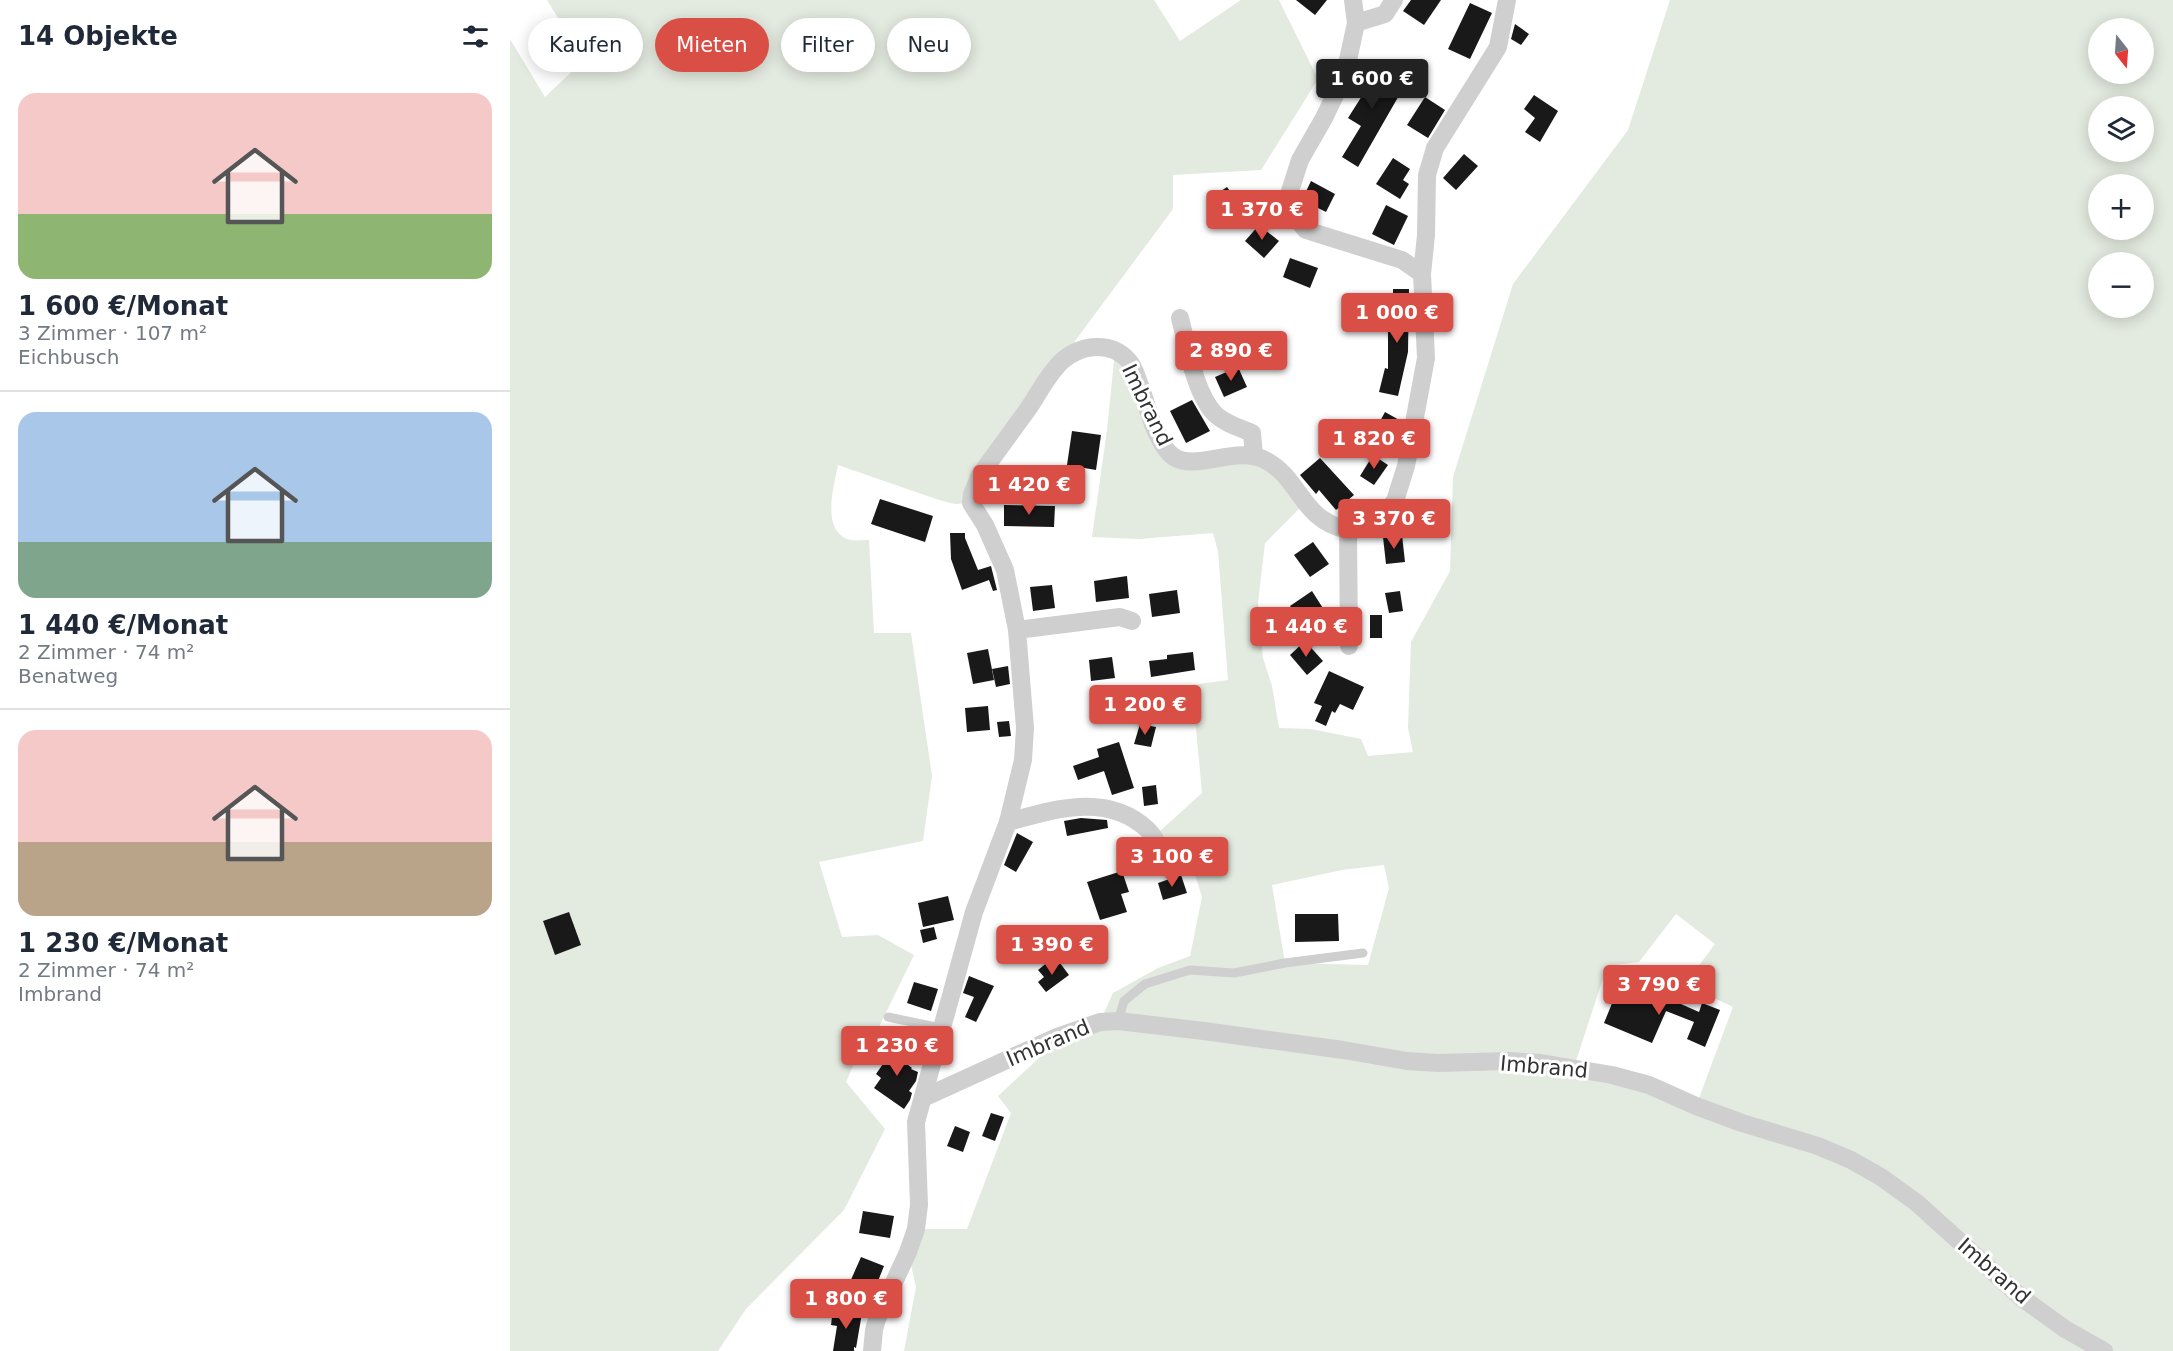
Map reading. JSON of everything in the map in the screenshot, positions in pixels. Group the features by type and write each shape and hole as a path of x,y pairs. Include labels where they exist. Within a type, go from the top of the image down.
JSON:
{"street":[{"path":"1353,0 1356,23 1345,74 1300,160 1290,191 1293,214 1306,230 1402,260 1422,274"},
{"path":"1356,23 1385,14 1394,0"},
{"path":"1180,318 1199,388 1215,413 1235,426 1252,433 1254,456 1267,461 1279,470 1319,519 1334,527 1348,530 1364,527 1380,518 1395,501 1406,466 1426,358 1422,274 1426,235 1427,175 1435,148 1498,47 1507,0"},
{"name":"Imbrand","path":"872,1351 877,1319 908,1252 916,1229 920,1205 916,1122 974,912 1008,822 1023,760 1026,728 1017,630 1005,570 985,525 971,504 972,494 980,475 1055,368 1063,360 1085,348 1096,347 1115,351 1127,359 1134,370 1162,443 1174,457 1188,462 1230,455 1254,456"},
{"path":"1348,530 1349,646"},
{"path":"1017,630 1120,617 1132,621"},
{"path":"1008,822 1058,808 1108,807 1128,814 1149,831 1168,860"},
{"name":"Imbrand","path":"923,1098 1078,1029 1100,1022 1118,1022 1343,1050 1407,1061 1438,1063 1509,1061 1541,1063 1603,1073 1649,1085 1696,1106 1742,1123 1818,1146 1851,1160 1881,1177 1917,1203 2022,1298 2066,1329 2104,1351"}],"lane":[{"path":"1118,1022 1124,1001 1145,984 1190,970 1234,973 1285,963 1363,953"},
{"path":"888,1017 941,1028"}],"shaded area":[{"path":"547,0 1154,0 1180,41 1241,0 1279,0 1318,79 1261,170 1173,175 1173,209 1055,368 971,503 955,504 939,500 838,465 832,496 832,518 841,535 850,540 869,540 874,633 911,633 932,776 923,841 819,862 842,937 878,935 914,955 879,1027 856,1059 846,1082 885,1129 844,1210 746,1309 718,1351 510,1351 510,39 545,97 571,72 643,72 643,18 558,18"},
{"path":"1670,0 2173,0 2173,1351 904,1351 916,1287 908,1252 916,1229 967,1229 1011,1113 998,1096 1040,1057 1100,1022 1113,993 1158,968 1190,956 1202,897 1192,865 1160,831 1202,793 1192,685 1228,680 1218,551 1213,533 1139,539 1092,537 1115,351 1174,457 1254,456 1305,503 1265,543 1258,603 1263,658 1272,686 1279,728 1311,729 1361,739 1368,756 1413,752 1408,728 1411,642 1450,571 1453,477 1513,284 1628,130","holes":["1384,865 1389,888 1368,965 1285,963 1272,885 1342,870","1676,914 1715,944 1685,984 1733,1007 1696,1106 1574,1067 1607,966 1639,962"]}],"building":[{"path":"1296,0 1327,0 1315,15"},
{"path":"1411,0 1441,0 1424,25 1403,11"},
{"path":"1470,3 1492,13 1470,59 1448,49"},
{"path":"1515,24 1529,34 1521,45 1511,39"},
{"path":"1371,60 1384,67 1382,72 1405,85 1358,167 1342,157 1361,126 1348,118 1367,88 1359,81"},
{"path":"1534,95 1558,111 1540,142 1525,132 1535,118 1524,109"},
{"path":"1425,97 1445,110 1428,138 1407,125"},
{"path":"1464,154 1478,166 1456,190 1443,178"},
{"path":"1393,158 1410,169 1403,180 1409,184 1400,199 1376,184"},
{"path":"1311,181 1335,194 1326,212 1302,200"},
{"path":"1227,187 1246,214 1228,227 1209,199"},
{"path":"1386,205 1408,216 1394,245 1372,234"},
{"path":"1259,225 1279,241 1264,258 1245,241"},
{"path":"1290,258 1318,268 1310,288 1283,277"},
{"path":"1393,289 1409,289 1408,352 1398,396 1379,392 1385,368 1388,369 1388,332 1393,332"},
{"path":"1238,367 1247,387 1224,397 1215,377"},
{"path":"1192,400 1210,431 1186,443 1170,411"},
{"path":"1385,412 1401,421 1388,444 1372,436"},
{"path":"1072,431 1101,435 1096,470 1067,465"},
{"path":"1373,455 1388,465 1374,485 1360,476"},
{"path":"1320,458 1354,495 1336,510 1319,490 1316,494 1300,475"},
{"path":"880,499 933,516 925,542 871,524"},
{"path":"1004,505 1055,506 1054,527 1004,526"},
{"path":"950,533 965,533 978,570 991,566 997,590 993,591 989,580 962,590 951,559"},
{"path":"1402,535 1405,562 1386,564 1383,537"},
{"path":"1313,542 1329,564 1310,577 1294,555"},
{"path":"1127,576 1129,598 1096,602 1094,581"},
{"path":"1052,585 1055,608 1033,611 1030,587"},
{"path":"1177,590 1180,613 1152,617 1149,594"},
{"path":"1312,591 1326,613 1305,627 1290,606"},
{"path":"1400,591 1403,611 1389,613 1385,593"},
{"path":"1370,615 1382,615 1382,638 1370,638"},
{"path":"1305,641 1323,661 1307,675 1290,655"},
{"path":"988,649 994,680 973,684 967,653"},
{"path":"1193,652 1195,670 1151,677 1149,661 1167,659 1167,655"},
{"path":"1112,657 1115,678 1091,681 1089,660"},
{"path":"1008,666 1010,684 996,687 992,669"},
{"path":"1329,671 1364,687 1353,710 1340,704 1335,713 1332,711 1326,726 1315,721 1322,706 1314,703"},
{"path":"988,706 990,730 967,732 965,708"},
{"path":"1009,721 1011,736 999,737 997,722"},
{"path":"1140,724 1156,727 1151,747 1134,744"},
{"path":"1119,742 1134,788 1112,795 1104,771 1078,780 1073,766 1099,757 1097,749"},
{"path":"1156,785 1158,804 1144,806 1142,787"},
{"path":"1081,818 1107,820 1108,828 1067,836 1064,821"},
{"path":"1017,833 1033,842 1016,872 1004,865"},
{"path":"1122,871 1129,892 1121,894 1127,912 1100,920 1087,882"},
{"path":"1181,875 1187,893 1163,900 1158,883"},
{"path":"948,896 954,920 923,927 918,903"},
{"path":"569,912 581,945 555,955 543,921"},
{"path":"1295,914 1338,914 1339,941 1295,942"},
{"path":"934,927 937,939 923,943 920,930"},
{"path":"1049,961 1055,968 1060,963 1069,975 1046,992 1038,982 1044,977 1038,970"},
{"path":"969,976 994,986 976,1022 965,1017 974,997 963,993"},
{"path":"914,982 938,989 931,1011 907,1003"},
{"path":"1638,985 1699,1012 1702,1003 1720,1010 1705,1047 1687,1039 1694,1022 1666,1011 1652,1043 1604,1023 1615,996 1631,1003"},
{"path":"899,1041 912,1051 904,1062 918,1072 916,1081 909,1091 912,1093 910,1100 904,1109 874,1088 881,1078 876,1074"},
{"path":"991,1113 1004,1117 995,1141 982,1136"},
{"path":"955,1126 970,1132 963,1152 947,1146"},
{"path":"863,1211 894,1216 890,1238 859,1233"},
{"path":"861,1257 884,1266 874,1291 850,1282"},
{"path":"833,1309 862,1313 854,1351 833,1351 837,1326 831,1325"}]}
